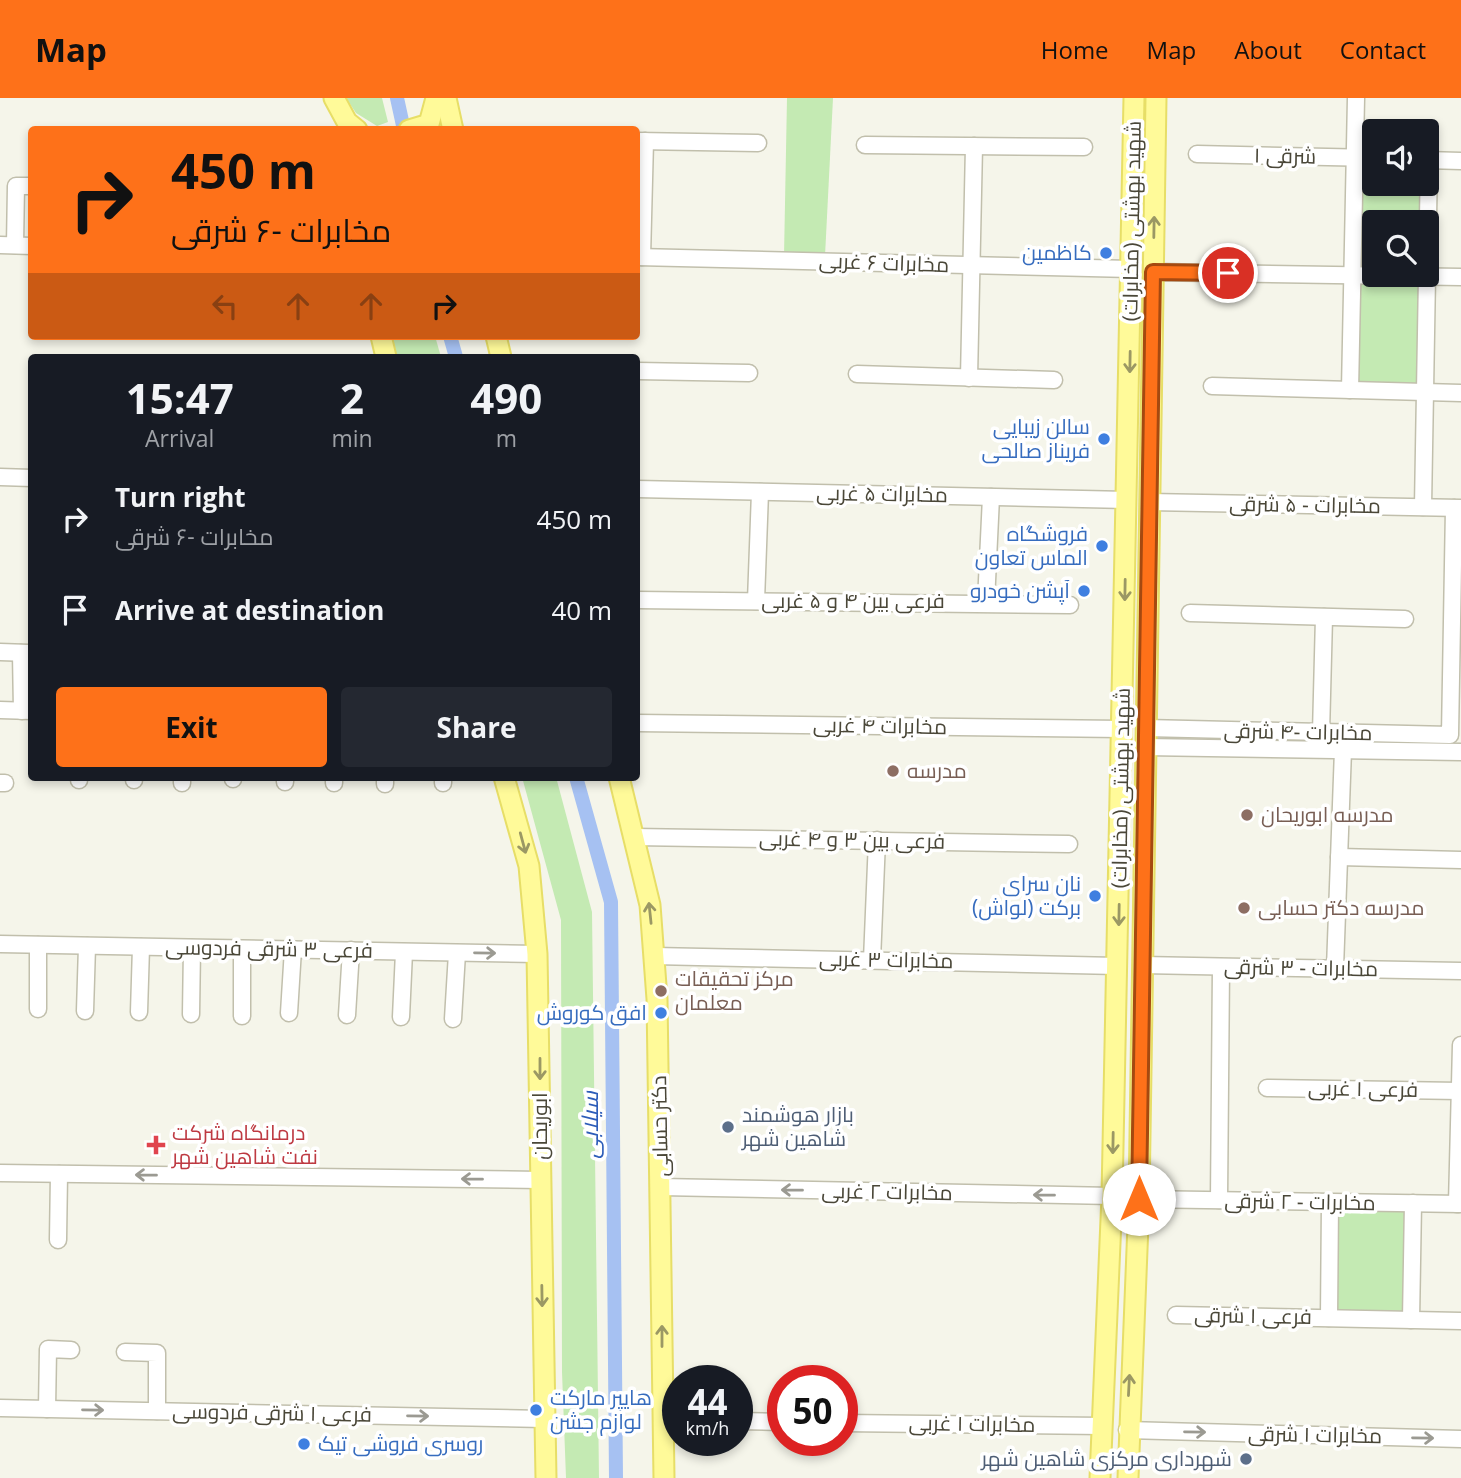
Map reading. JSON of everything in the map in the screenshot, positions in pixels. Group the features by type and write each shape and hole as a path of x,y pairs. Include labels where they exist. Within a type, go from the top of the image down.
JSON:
{"main road":[{"path":"332,98 336,126"},
{"path":"332,98 353,126"},
{"path":"422,126 429,124 436,98"},
{"path":"446,98 452,126"},
{"name":"شهید بهشتی (مخابرات)","path":"1100,1478 1112,1196 1134,98"},
{"name":"شهید بهشتی (مخابرات)","path":"1128,1478 1127,1430 1139,1199 1156,98"},
{"path":"1129,411 1151,412"},
{"name":"ابوریحان","path":"505,781 529,866 537,954 546,1478"},
{"name":"دکتر حسابی","path":"620,781 650,905 668,1365"},
{"name":"دکتر حسابی","path":"664,1478 666,1456"}],"street":[{"path":"1350,390 1356,98"},
{"path":"640,257 641,141 758,143"},
{"path":"865,145 1084,148"},
{"path":"968,378 974,146"},
{"name":"شرقی ۱","path":"1197,154 1362,158"},
{"path":"1439,160 1461,160"},
{"path":"28,186 16,186 7,245 28,246"},
{"name":"مخابرات ۶ غربی","path":"640,257 1131,269"},
{"path":"1153,272 1362,275"},
{"path":"1439,276 1461,277"},
{"path":"1423,507 1428,287"},
{"path":"640,371 749,373"},
{"path":"857,374 1054,380"},
{"path":"1212,386 1461,393"},
{"path":"0,477 28,478"},
{"name":"مخابرات ۵ غربی","path":"640,489 1127,500"},
{"path":"756,601 760,492"},
{"path":"986,602 990,497"},
{"name":"مخابرات - ۵ شرقی","path":"1149,502 1458,508"},
{"name":"مخابرات -۴ شرقی","path":"1146,738 1321,733 1450,735 1450,638 1458,508"},
{"name":"فرعی بین ۴ و ۵ غربی","path":"640,600 1070,605"},
{"path":"1190,614 1405,619"},
{"path":"1321,733 1324,617"},
{"path":"0,652 26,653 27,711 0,710"},
{"name":"مخابرات ۴ غربی","path":"640,723 1122,729"},
{"path":"1146,738 1343,750 1461,752"},
{"path":"1335,968 1343,750"},
{"name":"فرعی بین ۳ و ۴ غربی","path":"634,837 1069,844"},
{"path":"873,960 877,840"},
{"path":"1339,857 1461,860"},
{"name":"فرعی ۳ شرقی فردوسی","path":"0,944 537,954"},
{"path":"38,945 38,1009"},
{"path":"85,1011 87,946"},
{"path":"139,1012 141,947"},
{"path":"191,1014 192,948"},
{"path":"242,948 242,1016"},
{"path":"289,1013 293,950"},
{"path":"347,1015 351,950"},
{"path":"401,1017 404,952"},
{"path":"453,1019 457,953"},
{"name":"مخابرات ۳ غربی","path":"654,956 1117,966"},
{"name":"مخابرات - ۳ شرقی","path":"1142,965 1461,971"},
{"path":"1219,1200 1221,967"},
{"path":"1459,1204 1461,1045"},
{"name":"فرعی ۱ غربی","path":"1267,1088 1460,1091"},
{"path":"0,1173 540,1180"},
{"path":"58,1240 60,1174"},
{"name":"مخابرات ۲ غربی","path":"661,1187 1112,1196"},
{"name":"مخابرات - ۲ شرقی","path":"1139,1199 1459,1204"},
{"path":"1329,1318 1331,1202"},
{"path":"1413,1203 1411,1320 1461,1321"},
{"name":"فرعی ۱ شرقی","path":"1176,1315 1411,1320"},
{"path":"47,1409 48,1349 71,1350"},
{"path":"125,1352 157,1353 157,1411"},
{"name":"فرعی ۱ شرقی فردوسی","path":"0,1408 544,1419"},
{"name":"مخابرات ۱ غربی","path":"858,1423 1103,1426"},
{"name":"مخابرات ۱ شرقی","path":"1127,1430 1461,1439"}],"green space":[{"path":"346,98 382,98 388,122 377,126 356,113"},
{"path":"787,98 833,98 825,256 784,256"},
{"path":"1362,164 1362,196 1424,196 1423,210 1362,210 1362,270 1359,270"},
{"path":"1360,278 1362,287 1422,287 1419,387 1356,385"},
{"path":"392,340 436,340 440,354 396,354"},
{"path":"523,781 557,781 592,912 599,1478 566,1478 562,1372 561,920"},
{"path":"1338,1208 1406,1210 1405,1311 1337,1310"}],"waterway":[{"name":"سیلابی","path":"397,98 403,126"},
{"name":"سیلابی","path":"451,340 455,354"},
{"name":"سیلابی","path":"577,781 611,902 616,1478"}],"place":[{"name":"کاظمین","path":"1106,253"},
{"name":"سالن زیبایی فریناز صالحی","path":"1104,439"},
{"name":"فروشگاه الماس تعاون","path":"1102,546"},
{"name":"آپشن خودرو","path":"1084,591"},
{"name":"مدرسه","path":"893,771"},
{"name":"مدرسه ابوریحان","path":"1247,815"},
{"name":"نان سرای برکت (لواش)","path":"1095,896"},
{"name":"مدرسه دکتر حسابی","path":"1244,908"},
{"name":"مرکز تحقیقات معلمان","path":"661,991"},
{"name":"افق کوروش","path":"661,1013"},
{"name":"بازار هوشمند شاهین شهر","path":"728,1127"},
{"name":"درمانگاه شرکت نفت شاهین شهر","path":"156,1145"},
{"name":"هایپر مارکت لوازم جشن","path":"536,1410"},
{"name":"روسری فروشی تیک","path":"304,1444"},
{"name":"شهرداری مرکزی شاهین شهر","path":"1246,1459"}],"route":[{"path":"1139,1199 1153,272 1228,273"}]}
